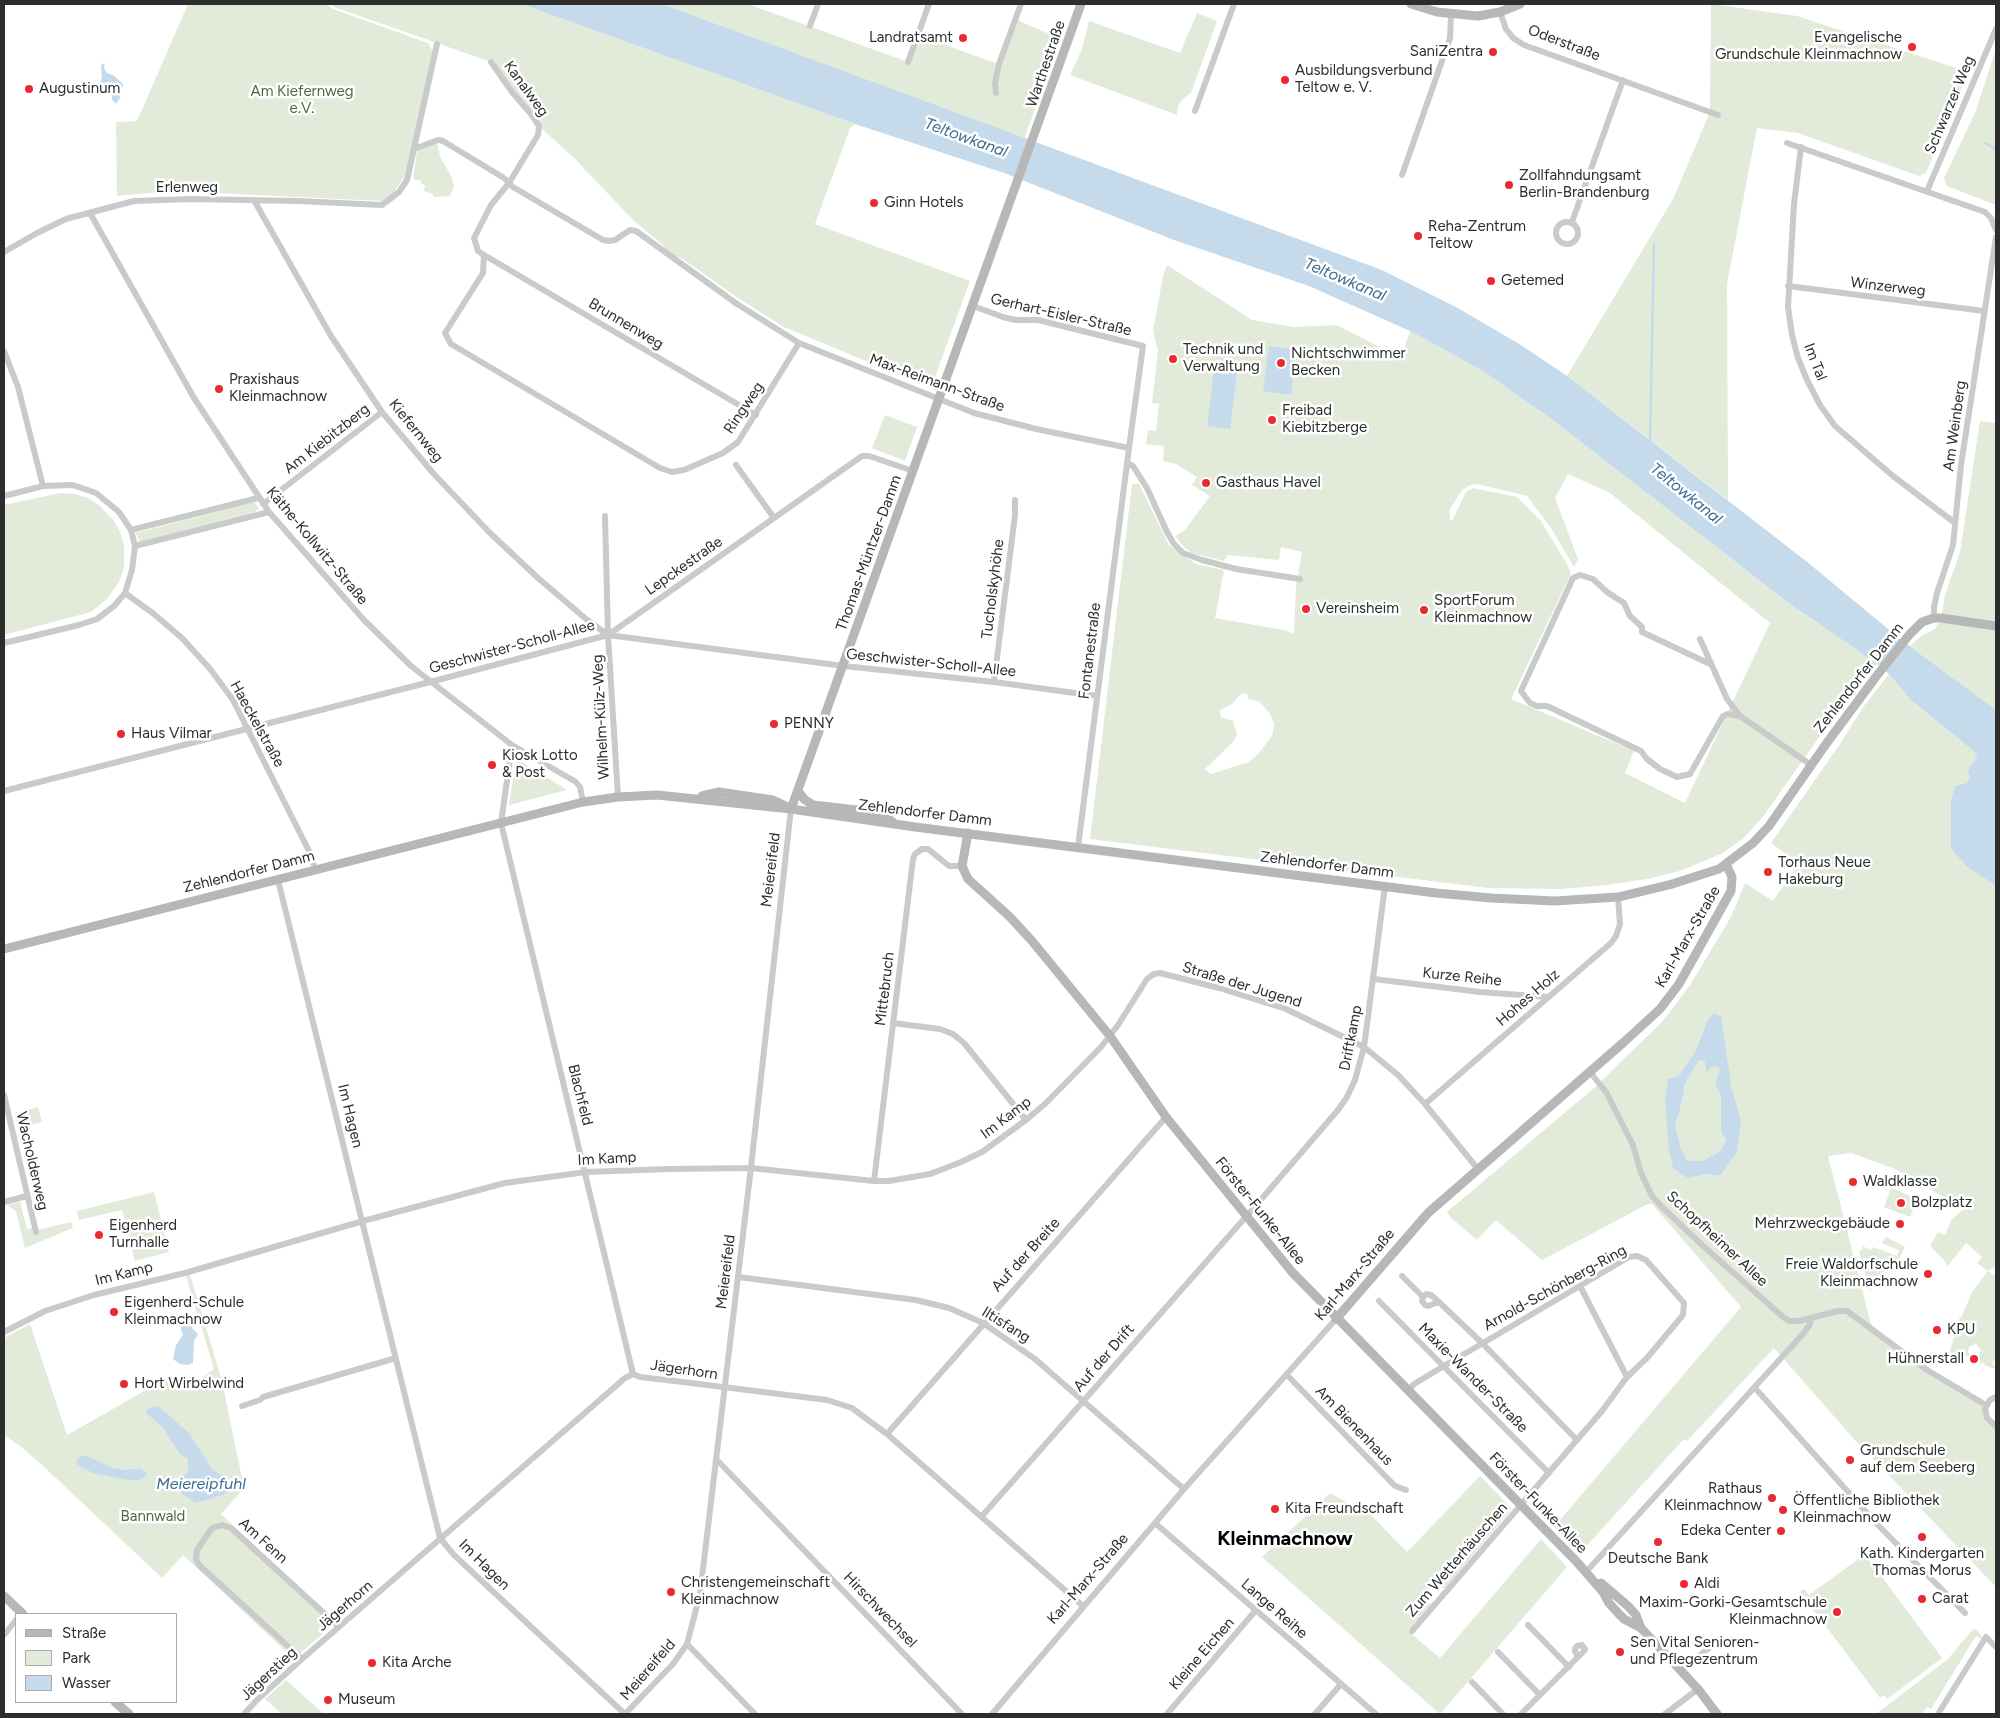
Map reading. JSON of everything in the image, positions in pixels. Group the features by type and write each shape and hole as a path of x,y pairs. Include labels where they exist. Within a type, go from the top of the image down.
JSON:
{"street":[{"path":"810,26 818,4"},
{"path":"908,62 929,4"},
{"path":"996,93 995,82 999,64 1021,4"},
{"name":"Warthestraße","path":"973,306 1081,4"},
{"path":"1195,111 1234,4"},
{"path":"1411,4 1451,15 1483,15 1500,12 1520,4"},
{"name":"Oderstraße","path":"1500,12 1506,29 1513,38 1524,46 1623,80 1718,116"},
{"path":"1402,175 1450,38 1451,15"},
{"name":"Schwarzer Weg","path":"1927,191 1996,29"},
{"path":"414,149 437,44"},
{"name":"Kanalweg","path":"491,62 539,126 538,135 509,183"},
{"path":"1572,222 1623,80"},
{"path":"414,149 438,140 443,141 602,240 615,240 630,230 636,230 737,304 799,343"},
{"path":"1788,143 1985,212 1991,218 1996,230"},
{"name":"Im Tal","path":"1801,147 1794,197 1788,286 1790,322 1798,358 1814,393 1831,420 1866,454 1955,523"},
{"name":"Erlenweg","path":"4,252 66,219 134,201 191,199 382,205 399,192 407,180 414,149"},
{"path":"484,254 478,251 474,238 491,205 509,183"},
{"name":"Kiefernweg","path":"255,202 331,336 382,412 433,473 489,532 538,578 608,635"},
{"name":"Käthe-Kollwitz-Straße","path":"90,213 194,398 269,512 364,620 430,682 512,745 576,782 580,787 583,802"},
{"name":"Am Weinberg","path":"1934,618 1934,607 1953,545 1961,465 1971,412 1996,237"},
{"name":"Brunnenweg","path":"484,254 756,415"},
{"name":"Ringweg","path":"484,254 483,273 445,333 451,344 660,468 672,472 684,470 723,453 738,442 799,343"},
{"name":"Winzerweg","path":"1788,286 1984,311"},
{"name":"Gerhart-Eisler-Straße","path":"973,306 1016,320 1038,320 1143,346"},
{"name":"Thomas-Müntzer-Damm","path":"791,808 973,306"},
{"name":"Max-Reimann-Straße","path":"799,343 974,413 1036,429 1128,448"},
{"name":"Fontanestraße","path":"1078,844 1128,448 1143,346"},
{"path":"4,351 18,386 43,486"},
{"name":"Am Kiebitzberg","path":"263,504 382,412"},
{"name":"Lepckestraße","path":"608,635 862,456 869,456 913,472"},
{"path":"1127,463 1133,466 1167,532 1174,544 1183,553 1202,560 1236,568 1300,580"},
{"path":"736,465 774,518"},
{"path":"4,496 43,486 73,485 96,493 119,512 131,530 135,546 132,570 125,593 114,606 97,619 4,643"},
{"path":"131,530 258,498"},
{"name":"Tucholskyhöhe","path":"994,682 1015,515 1015,500"},
{"path":"135,546 269,512"},
{"name":"Wilhelm-Külz-Weg","path":"604,516 608,635 618,797"},
{"path":"1710,664 1642,632 1642,627 1630,616 1624,603 1607,592 1593,578 1580,575 1573,578 1521,691 1525,698 1537,706 1547,706 1641,750 1647,759 1660,770 1677,777 1690,774 1723,716 1728,714 1740,716"},
{"name":"Haeckelstraße","path":"125,593 182,638 211,670 233,700 311,855 315,870"},
{"path":"1934,618 1996,626"},
{"name":"Zehlendorfer Damm","path":"4,947 278,880 583,802 618,797 657,795 791,808 894,824 1078,844 1410,890 1491,898 1555,901 1618,897 1672,884 1719,869 1753,843 1769,826 1811,765 1909,635 1922,622 1934,618"},
{"name":"Geschwister-Scholl-Allee","path":"4,791 608,635 844,666 994,682 1097,696"},
{"path":"1700,639 1727,699 1740,716 1811,765"},
{"path":"501,823 512,745"},
{"path":"798,791 804,799 813,805 866,811 885,816 894,824"},
{"name":"Meiereifeld","path":"625,1714 673,1664 687,1644 700,1594 751,1168 791,808"},
{"name":"Blachfeld","path":"501,823 633,1374"},
{"path":"962,866 968,833"},
{"name":"Mittebruch","path":"874,1180 915,854 922,849 928,849 949,866 962,866"},
{"name":"Karl-Marx-Straße","path":"992,1714 1184,1489 1336,1319 1411,1231 1444,1197 1648,1021 1679,984 1731,891 1732,877 1726,864"},
{"name":"Förster-Funke-Allee","path":"962,866 968,879 1010,917 1032,941 1110,1036 1166,1117 1292,1272 1336,1319 1409,1390 1588,1573 1594,1576 1608,1590 1618,1595 1636,1615 1641,1628 1698,1689 1717,1714"},
{"name":"Im Hagen","path":"278,880 364,1221 440,1538 454,1555 625,1714"},
{"name":"Driftkamp","path":"1246,1217 1342,1103 1355,1080 1364,1047 1385,886"},
{"name":"Hohes Holz","path":"1425,1104 1611,943 1616,936 1620,924 1618,897"},
{"name":"Straße der Jugend","path":"1150,975 1160,974 1185,980 1286,1009 1364,1047 1398,1075 1425,1104 1477,1168"},
{"name":"Im Kamp","path":"4,1332 59,1306 505,1183 586,1172 751,1168 889,1181 930,1174 982,1152 1026,1120 1066,1085 1110,1036 1150,975"},
{"name":"Kurze Reihe","path":"1374,979 1480,992 1548,997"},
{"path":"893,1023 940,1029 953,1034 964,1043 1026,1120"},
{"name":"Schopfheimer Allee","path":"1590,1072 1606,1092 1633,1144 1646,1184 1662,1207 1783,1317 1789,1321 1799,1322 1838,1311 1847,1311 1927,1370 1986,1405"},
{"name":"Wacholderweg","path":"4,1095 36,1232"},
{"name":"Auf der Breite","path":"887,1434 1166,1117"},
{"path":"4,1202 27,1196"},
{"name":"Auf der Drift","path":"982,1516 1246,1217"},
{"name":"Arnold-Schönberg-Ring","path":"1409,1390 1414,1384 1482,1343 1527,1319 1531,1314 1629,1257 1637,1256 1646,1260 1656,1269 1684,1303 1683,1315 1647,1358 1627,1377 1602,1411 1520,1505"},
{"name":"Maxie-Wander-Straße","path":"1402,1276 1423,1297 1422,1301 1424,1304 1428,1306 1439,1302 1577,1440"},
{"name":"Iltisfang","path":"738,1277 916,1300 949,1308 983,1323 1035,1359 1184,1489"},
{"path":"1580,1286 1627,1377"},
{"name":"Maxie-Wander-Straße","path":"1379,1301 1549,1473"},
{"path":"1588,1573 1808,1328 1811,1318"},
{"path":"242,1406 260,1400 263,1397 396,1358"},
{"name":"Jägerhorn","path":"311,1652 625,1378 633,1374 841,1403 858,1412 887,1434 1083,1606"},
{"name":"Am Bienenhaus","path":"1286,1375 1395,1486 1406,1490"},
{"path":"1755,1388 1875,1522 1965,1612"},
{"path":"1996,1397 1990,1400 1985,1409 1987,1418 1996,1426"},
{"name":"Hirschwechsel","path":"716,1459 962,1714"},
{"name":"Zum Wetterhäuschen","path":"1412,1631 1520,1505"},
{"name":"Lange Reihe","path":"1155,1523 1376,1714"},
{"name":"Am Fenn","path":"302,1659 199,1565 196,1559 197,1550 212,1528 222,1525 231,1528 339,1628"},
{"path":"4,1596 21,1613"},
{"name":"Kleine Eichen","path":"1167,1714 1256,1610"},
{"path":"4,1636 15,1621"},
{"path":"1528,1625 1569,1667"},
{"path":"1938,1714 1986,1637 1996,1647"},
{"path":"1680,1670 1718,1641"},
{"path":"687,1644 755,1714"},
{"name":"Jägerstieg","path":"244,1714 311,1652"},
{"path":"1498,1652 1540,1695"},
{"path":"1521,1714 1578,1657"},
{"path":"1472,1682 1503,1714"},
{"path":"1316,1714 1341,1684"},
{"path":"1665,1714 1698,1689"},
{"path":"116,1703 129,1714"}],"green space":[{"name":"Am Kiefernweg e.V.","path":"188,4 327,4 333,9 428,43 433,51 406,174 394,192 382,201 173,191 117,196 116,122 137,121"},
{"path":"330,4 521,4 855,124 850,128 815,224 970,281 931,388 784,327 735,296 683,259 670,254 663,245 634,221 574,158 539,126 491,62"},
{"path":"662,4 748,4 908,62 918,35 998,64 1015,19 1054,36 1036,99 1035,109 1024,139"},
{"path":"1711,4 1797,16 1968,72 1926,173 1919,176 1798,133 1757,128 1727,284 1728,500 1567,376 1673,199 1710,112"},
{"path":"1197,13 1217,21 1191,93 1178,106 1177,115 1070,75 1082,49 1089,21 1180,53"},
{"path":"1996,49 1996,205 1947,186 1944,178 1975,113"},
{"path":"437,143 440,156 452,178 454,187 450,196 434,197 433,194 424,191 425,185 421,184 421,181 413,179 417,151"},
{"path":"1167,265 1252,320 1294,327 1337,325 1401,358 1410,331 1483,371 1554,421 1786,601 1877,664 1870,674 1866,671 1762,818 1744,838 1721,854 1680,871 1647,879 1562,889 1488,888 1090,839 1132,484 1139,484 1169,545 1196,564 1224,570 1215,618 1284,630 1294,634 1296,585 1302,552 1281,547 1279,560 1228,555 1224,561 1192,553 1175,536 1185,530 1210,496 1192,485 1197,477 1176,464 1163,461 1164,446 1146,444 1148,430 1156,431 1159,404 1152,403 1158,351 1153,331 1163,276","holes":["1568,474 1610,493 1770,623 1685,803 1625,773 1634,751 1511,699 1571,574 1541,521 1517,497 1473,488 1466,492 1452,521 1450,520 1450,509 1462,490 1470,485 1477,484 1527,496 1551,528 1574,567 1578,559 1555,498","1246,693 1249,699 1260,702 1270,714 1274,724 1272,736 1249,762 1211,774 1205,769 1234,741 1237,734 1233,721 1221,717 1220,710 1231,705 1241,694"]},
{"path":"885,415 917,427 905,461 872,448"},
{"path":"1980,421 1996,423 1996,710 1910,646 1921,636 1935,629 1941,618 1945,595 1960,552"},
{"path":"60,493 88,498 100,506 114,521 121,534 124,547 124,568 119,582 107,599 91,612 4,635 4,505"},
{"path":"254,502 259,508 255,512 139,542 136,533"},
{"path":"1889,674 1910,699 1977,754 1967,784 1955,786 1951,801 1967,867 1996,886 1996,1266 1988,1271 1977,1263 1982,1257 1966,1243 1947,1267 1945,1261 1930,1246 1938,1232 1945,1235 1952,1219 1964,1209 1895,1169 1851,1153 1828,1156 1872,1328 1913,1361 1986,1405 1985,1414 1996,1426 1996,1587 1853,1438 1774,1348 1687,1441 1684,1439 1580,1553 1554,1527 1741,1307 1652,1204 1646,1205 1542,1260 1496,1220 1477,1240 1451,1218 1447,1212 1594,1088 1662,1022 1690,985 1731,917 1745,883 1773,901 1799,863 1771,843 1838,747 1864,706","holes":["1707,1021 1731,1084 1741,1121 1720,1176 1708,1174 1688,1178 1668,1124 1665,1099 1668,1079 1679,1077 1696,1050"]},
{"path":"516,758 567,790 509,805"},
{"path":"1699,1060 1721,1068 1715,1084 1721,1096 1721,1132 1726,1141 1719,1152 1702,1161 1686,1161 1675,1124 1685,1084"},
{"path":"38,1107 42,1122 18,1128 15,1113"},
{"name":"Bolzplatz","path":"1891,1188 1918,1199 1910,1217 1884,1207"},
{"path":"154,1192 169,1252 135,1261 122,1210 79,1220 77,1211"},
{"path":"20,1202 27,1229 32,1228 33,1231 71,1222 73,1228 25,1248 16,1211 7,1205"},
{"path":"1886,1237 1905,1247 1895,1266 1888,1263 1878,1285 1876,1284 1871,1290 1859,1251 1863,1249 1862,1246 1871,1250 1873,1247 1897,1256 1899,1250 1882,1243"},
{"name":"Bannwald","path":"189,1271 222,1381 244,1488 221,1514 336,1622 294,1659 183,1555 162,1578 41,1464 4,1435 4,1338 30,1324 67,1435 169,1377 189,1387 214,1369 185,1273","holes":["148,1415 188,1433 213,1470 223,1476 178,1489 168,1482 181,1480 188,1472 188,1458 179,1453 162,1427","82,1456 113,1468 124,1470 140,1468 145,1477 139,1480 128,1480 76,1462"]},
{"path":"1988,1271 1996,1277 1996,1356 1992,1364 1995,1366 1994,1369 1984,1363 1977,1362 1981,1350 1976,1344 1969,1347 1970,1356 1953,1357 1949,1354 1955,1334 1964,1327 1958,1321 1972,1292"},
{"path":"1480,1476 1511,1510 1445,1588 1434,1584 1423,1597 1431,1604 1408,1631 1440,1658 1541,1539 1567,1567 1440,1714 1262,1557 1330,1493 1373,1517 1407,1552"},
{"path":"1865,1554 1942,1658 1887,1699 1884,1695 1880,1698 1800,1592 1804,1589 1809,1595"},
{"path":"1976,1629 1982,1636 1981,1639 1976,1636 1931,1709 1927,1707 1922,1714 1876,1714 1948,1659 1972,1630"},
{"path":"286,1680 324,1714 282,1714 265,1699"}],"water":[{"name":"Teltowkanal","path":"521,4 662,4 1382,270 1456,307 1521,345 1567,376 1806,561 1899,638 1996,710 1996,886 1967,867 1951,848 1951,800 1955,786 1967,783 1970,776 1968,772 1970,766 1973,764 1977,754 1910,699 1889,674 1877,664 1786,601 1554,421 1483,371 1410,331 1309,286 1174,240 1004,173 855,124"},
{"path":"105,63 104,68 107,73 113,75 123,84 120,98 116,104 112,100 109,90 100,84 101,68 102,64"},
{"name":"Nichtschwimmer Becken","path":"1269,346 1296,350 1291,395 1263,391"},
{"path":"1214,370 1237,373 1230,429 1207,426"},
{"path":"1714,1013 1721,1016 1731,1084 1741,1121 1737,1152 1720,1176 1708,1174 1688,1178 1673,1168 1669,1150 1665,1099 1668,1079 1679,1076 1696,1050 1707,1021","holes":["1699,1060 1705,1062 1706,1072 1713,1066 1720,1068 1715,1084 1721,1096 1721,1132 1726,1141 1719,1152 1702,1161 1687,1161 1681,1149 1675,1124 1685,1084"]},
{"path":"188,1316 193,1319 192,1328 198,1334 194,1341 193,1363 187,1365 180,1364 173,1359 176,1345 183,1335 181,1330 182,1323 184,1318"},
{"name":"Meiereipfuhl","path":"154,1406 159,1407 189,1433 213,1470 223,1476 227,1482 228,1491 223,1495 196,1503 165,1479 166,1475 176,1480 181,1479 188,1472 188,1459 179,1453 162,1427 145,1411"},
{"name":"Meiereipfuhl","path":"82,1456 87,1456 113,1468 124,1470 140,1468 147,1473 145,1477 139,1480 128,1480 93,1473 76,1462"}],"waterway":[{"path":"1985,143 1996,149"},
{"path":"1650,442 1654,244"}],"place":[{"name":"Landratsamt","path":"963,38"},
{"name":"Evangelische Grundschule Kleinmachnow","path":"1912,47"},
{"name":"SaniZentra","path":"1493,52"},
{"name":"Ausbildungsverbund Teltow e. V.","path":"1285,80"},
{"name":"Augustinum","path":"29,89"},
{"name":"Zollfahndungsamt Berlin-Brandenburg","path":"1509,185"},
{"name":"Ginn Hotels","path":"874,203"},
{"name":"Reha-Zentrum Teltow","path":"1418,236"},
{"name":"Getemed","path":"1491,281"},
{"name":"Technik und Verwaltung","path":"1173,359"},
{"name":"Nichtschwimmer Becken","path":"1281,363"},
{"name":"Praxishaus Kleinmachnow","path":"219,389"},
{"name":"Freibad Kiebitzberge","path":"1272,420"},
{"name":"Gasthaus Havel","path":"1206,483"},
{"name":"Vereinsheim","path":"1306,609"},
{"name":"SportForum Kleinmachnow","path":"1424,610"},
{"name":"PENNY","path":"774,724"},
{"name":"Haus Vilmar","path":"121,734"},
{"name":"Kiosk Lotto & Post","path":"492,765"},
{"name":"Torhaus Neue Hakeburg","path":"1768,872"},
{"name":"Waldklasse","path":"1853,1182"},
{"name":"Bolzplatz","path":"1901,1203"},
{"name":"Mehrzweckgebäude","path":"1900,1224"},
{"name":"Eigenherd Turnhalle","path":"99,1235"},
{"name":"Freie Waldorfschule Kleinmachnow","path":"1928,1274"},
{"name":"Eigenherd-Schule Kleinmachnow","path":"114,1312"},
{"name":"KPU","path":"1937,1330"},
{"name":"Hühnerstall","path":"1974,1359"},
{"name":"Hort Wirbelwind","path":"124,1384"},
{"name":"Grundschule auf dem Seeberg","path":"1850,1460"},
{"name":"Rathaus Kleinmachnow","path":"1772,1498"},
{"name":"Kita Freundschaft","path":"1275,1509"},
{"name":"Öffentliche Bibliothek Kleinmachnow","path":"1783,1510"},
{"name":"Edeka Center","path":"1781,1531"},
{"name":"Kath. Kindergarten Thomas Morus","path":"1922,1537"},
{"name":"Deutsche Bank","path":"1658,1542"},
{"name":"Aldi","path":"1684,1584"},
{"name":"Christengemeinschaft Kleinmachnow","path":"671,1592"},
{"name":"Carat","path":"1922,1599"},
{"name":"Maxim-Gorki-Gesamtschule Kleinmachnow","path":"1837,1612"},
{"name":"Sen Vital Senioren- und Pflegezentrum","path":"1620,1652"},
{"name":"Kita Arche","path":"372,1663"},
{"name":"Museum","path":"328,1700"}],"district":[{"name":"Kleinmachnow","path":"1285,1539"}]}
